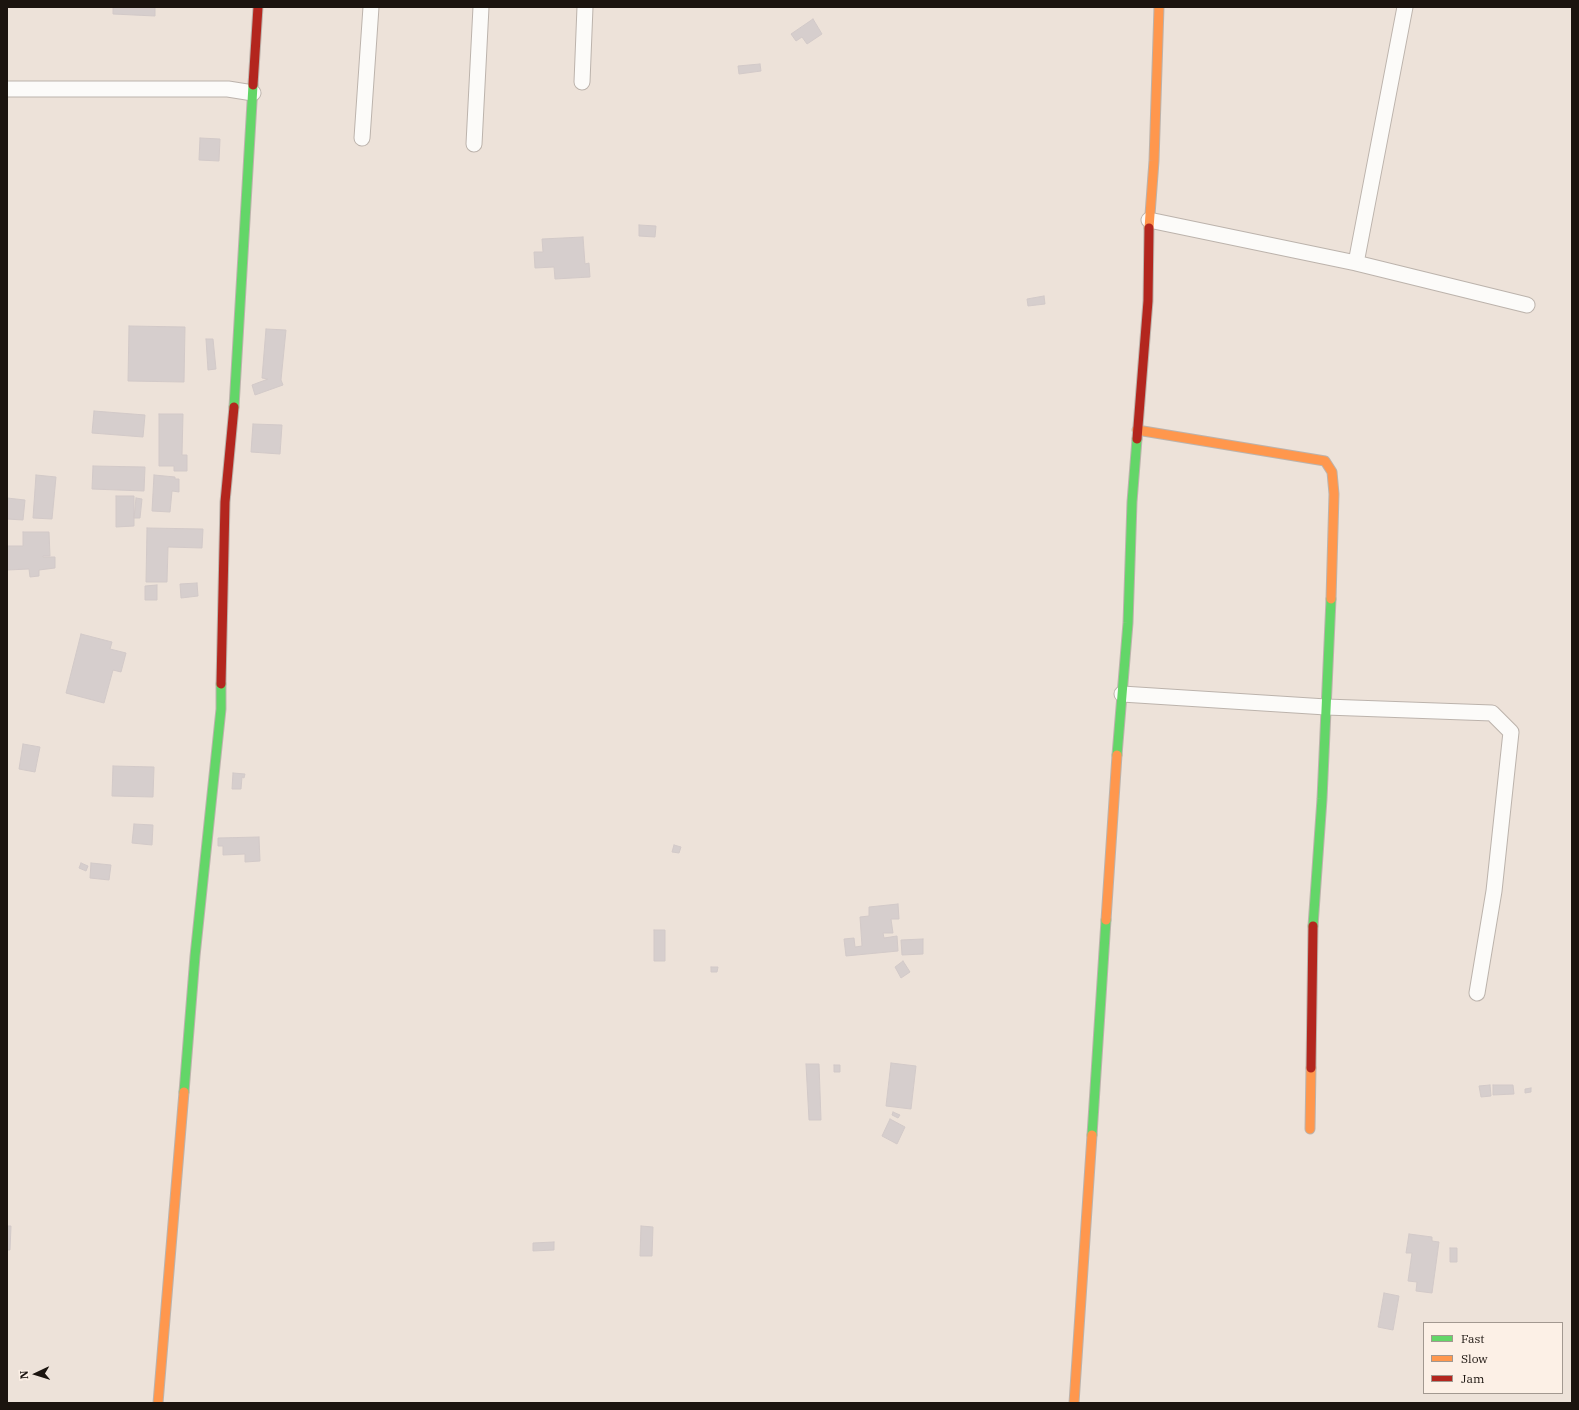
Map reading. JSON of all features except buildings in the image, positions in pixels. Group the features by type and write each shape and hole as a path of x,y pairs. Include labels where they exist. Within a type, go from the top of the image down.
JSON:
{"street":[{"path":"158,1403 195,956 221,709 225,502 234,405 241,266 258,7"},
{"path":"362,138 372,7"},
{"path":"474,144 481,7"},
{"path":"582,82 585,7"},
{"path":"1074,1403 1128,623 1132,502 1148,301 1149,220 1154,161 1159,7"},
{"path":"1356,263 1405,7"},
{"path":"7,88 228,89 253,92"},
{"path":"1149,220 1356,263 1527,305"},
{"path":"1137,430 1325,460 1332,472 1334,494 1326,707 1313,930 1310,1129"},
{"path":"1122,694 1326,707 1492,713 1511,732 1494,891 1477,993"}],"traffic: fast":[{"path":"234,407 253,85"},
{"path":"1117,755 1128,623 1132,502 1137,439"},
{"path":"1313,926 1322,799 1331,599"},
{"path":"184,1092 195,956 221,709 221,684"},
{"path":"1092,1135 1106,920"}],"traffic: slow":[{"path":"1149,228 1154,161 1159,7"},
{"path":"1137,430 1325,461 1332,472 1334,494 1331,599"},
{"path":"1106,920 1117,755"},
{"path":"1310,1129 1311,1068"},
{"path":"158,1403 184,1092"},
{"path":"1074,1403 1092,1135"}],"traffic: jam":[{"path":"253,85 258,7"},
{"path":"1137,439 1148,301 1149,228"},
{"path":"221,684 225,502 234,407"},
{"path":"1311,1068 1313,926"}]}
